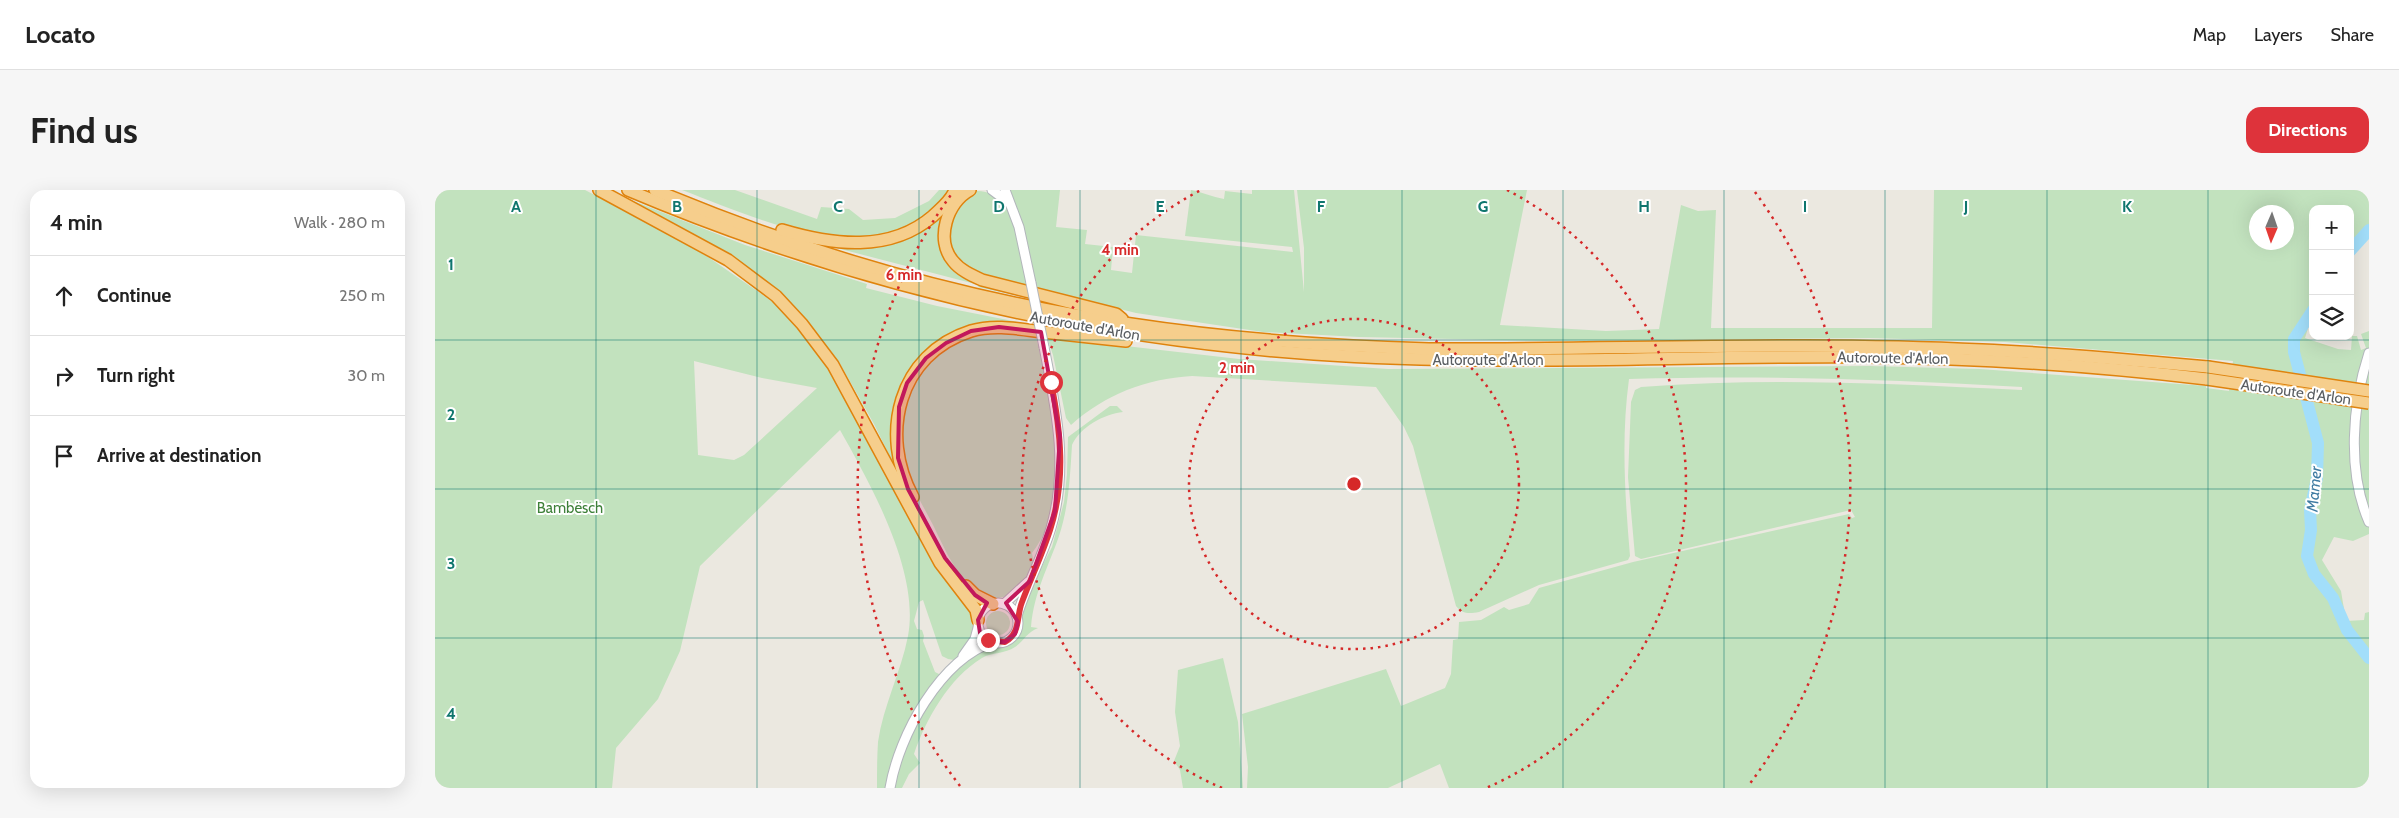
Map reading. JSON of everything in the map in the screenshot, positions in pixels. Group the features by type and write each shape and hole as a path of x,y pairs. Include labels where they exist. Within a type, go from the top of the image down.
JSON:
{"highway":[{"path":"599,190 707,248 749,274 776,296 808,331 833,365 940,563 976,610 978,624"},
{"name":"Autoroute d'Arlon","path":"628,190 748,238 876,279 1067,324 1178,341 1306,354 1429,359 1871,357 1981,360 2208,373 2369,403"},
{"name":"Autoroute d'Arlon","path":"655,190 718,215 889,272 998,299 1130,324 1232,337 1362,347 1545,350 1870,347 2065,354 2208,373 2369,391"},
{"path":"718,215 741,217 830,242 878,242 900,235 922,224 947,203 955,190"},
{"path":"970,190 962,194 954,206 945,229 947,253 963,271 982,280 1116,314 1130,324"},
{"path":"998,604 975,595 962,582 945,558 908,489 898,458 896,433 899,408 907,383 927,358 946,343 971,331 999,327 1150,344 1178,341"}],"main road":[{"path":"992,190 1009,203"},
{"path":"961,660 980,647 993,642 1005,642 1010,639 1017,628 1017,616 1029,580 1051,529 1061,474 1058,417 1019,227 1005,190"},
{"path":"2369,354 2357,404 2355,448 2359,489 2369,522"},
{"path":"890,788 898,759 918,714 939,684 961,660 975,639 983,610 998,604 1029,580"},
{"path":"998,604 1014,611 1017,616"},
{"path":"978,624 984,637 993,642"}],"highlighted area":[{"path":"999,327 1041,332 1060,436 1055,511 1030,581 1006,603 1018,622 1015,634 1005,642 993,642 980,633 978,620 987,603 975,595 945,558 908,489 898,458 899,407 907,383 926,358 946,343 971,331"}],"green space":[{"name":"Bambësch","path":"435,190 585,190 668,233 708,257 773,302 798,328 829,367 974,617 974,630 961,659 991,646 998,647 1010,644 1019,634 1024,601 1052,547 1064,502 1068,437 1110,406 1117,406 1123,412 1108,415 1093,422 1076,438 1072,445 1069,491 1065,513 1059,536 1035,603 1031,627 1038,628 1011,649 982,658 970,666 949,688 932,714 919,741 914,754 920,763 909,774 902,788 877,788 877,759 880,729 908,636 910,611 907,585 900,557 878,502 840,430 700,566 680,651 658,699 616,748 612,788 435,788","holes":["694,361 762,378 817,388 744,455 734,460 698,455","923,600 942,656 960,661 945,677 935,672 923,641 922,630 917,629 914,621 919,602"]},
{"path":"682,190 735,190 817,219 821,207 849,209 863,220 895,218 929,201 939,190 952,190 944,200 907,227 884,236 861,239 836,238 781,226"},
{"path":"1007,190 1060,190 1056,227 1087,230 1085,244 1113,247 1111,270 1132,273 1136,235 1293,252 1292,247 1185,236 1191,190 1224,199 1225,191 1252,194 1252,190 1294,190 1304,292 1304,248 1297,190 1527,190 1500,325 1606,331 1659,329 1681,205 1698,211 1716,210 1711,328 1932,328 1934,190 2369,190 2369,230 2354,247 2354,205 2309,205 2309,325 2305,338 2338,349 2351,350 2352,340 2354,340 2354,336 2357,336 2361,350 2366,348 2361,334 2369,331 2369,534 2353,541 2334,537 2322,560 2341,591 2346,621 2364,620 2365,613 2369,612 2369,788 1449,788 1440,764 1388,788 1247,788 1248,767 1242,714 1386,669 1401,706 1445,688 1451,674 1453,640 1458,639 1459,622 1481,620 1504,607 1509,610 1529,604 1539,588 1633,562 1849,514 1852,518 1855,517 1851,510 1641,559 1635,556 1628,477 1631,402 1635,390 1641,387 1736,382 1879,384 2022,390 2022,387 1825,378 1629,379 1624,445 1630,556 1628,560 1539,585 1479,612 1469,613 1461,611 1456,606 1413,446 1404,427 1376,387 1192,376 1175,378 1127,390 1098,405 1071,425 1066,418 1053,355 1047,337 1239,359 1388,369 1870,366 1980,369 2206,386 2206,388 2229,391 2233,361 2005,342 1870,338 1544,341 1359,337 1263,332 1136,313 983,275 963,263 956,255 950,238 951,229 959,206 969,193 979,191 1008,202"},
{"path":"631,200 745,245 867,284 866,288 937,306 1043,327 970,328 903,382 901,479 874,424 839,362 807,321 731,254"},
{"path":"952,203 944,217 950,263 1041,298 1040,301 978,287 979,285 829,246 879,244"},
{"path":"994,332 1036,335 1052,417 1056,476 1053,504 1045,530 1032,553 1034,564 1024,580 1009,596 992,599 966,581 949,558 908,474 903,457 901,434 903,412 910,392 920,374 935,358 952,346 972,337"},
{"path":"998,611 1007,614 1010,623 1007,632 998,635 989,632 986,623 989,614"},
{"path":"1223,658 1238,722 1243,788 1183,788 1180,770 1174,761 1180,746 1175,712 1178,670"}],"waterway":[{"name":"Mamer","path":"2351,250 2369,230"},
{"name":"Mamer","path":"2309,316 2294,339 2294,352 2318,443 2317,478 2310,510 2311,530 2307,556 2314,574 2333,598 2347,630 2369,658"}],"route":[{"path":"988,640 999,643 1005,642 1015,634 1018,622 1017,616 1029,580 1051,529 1059,492 1061,455 1058,417 1051,382"}]}
